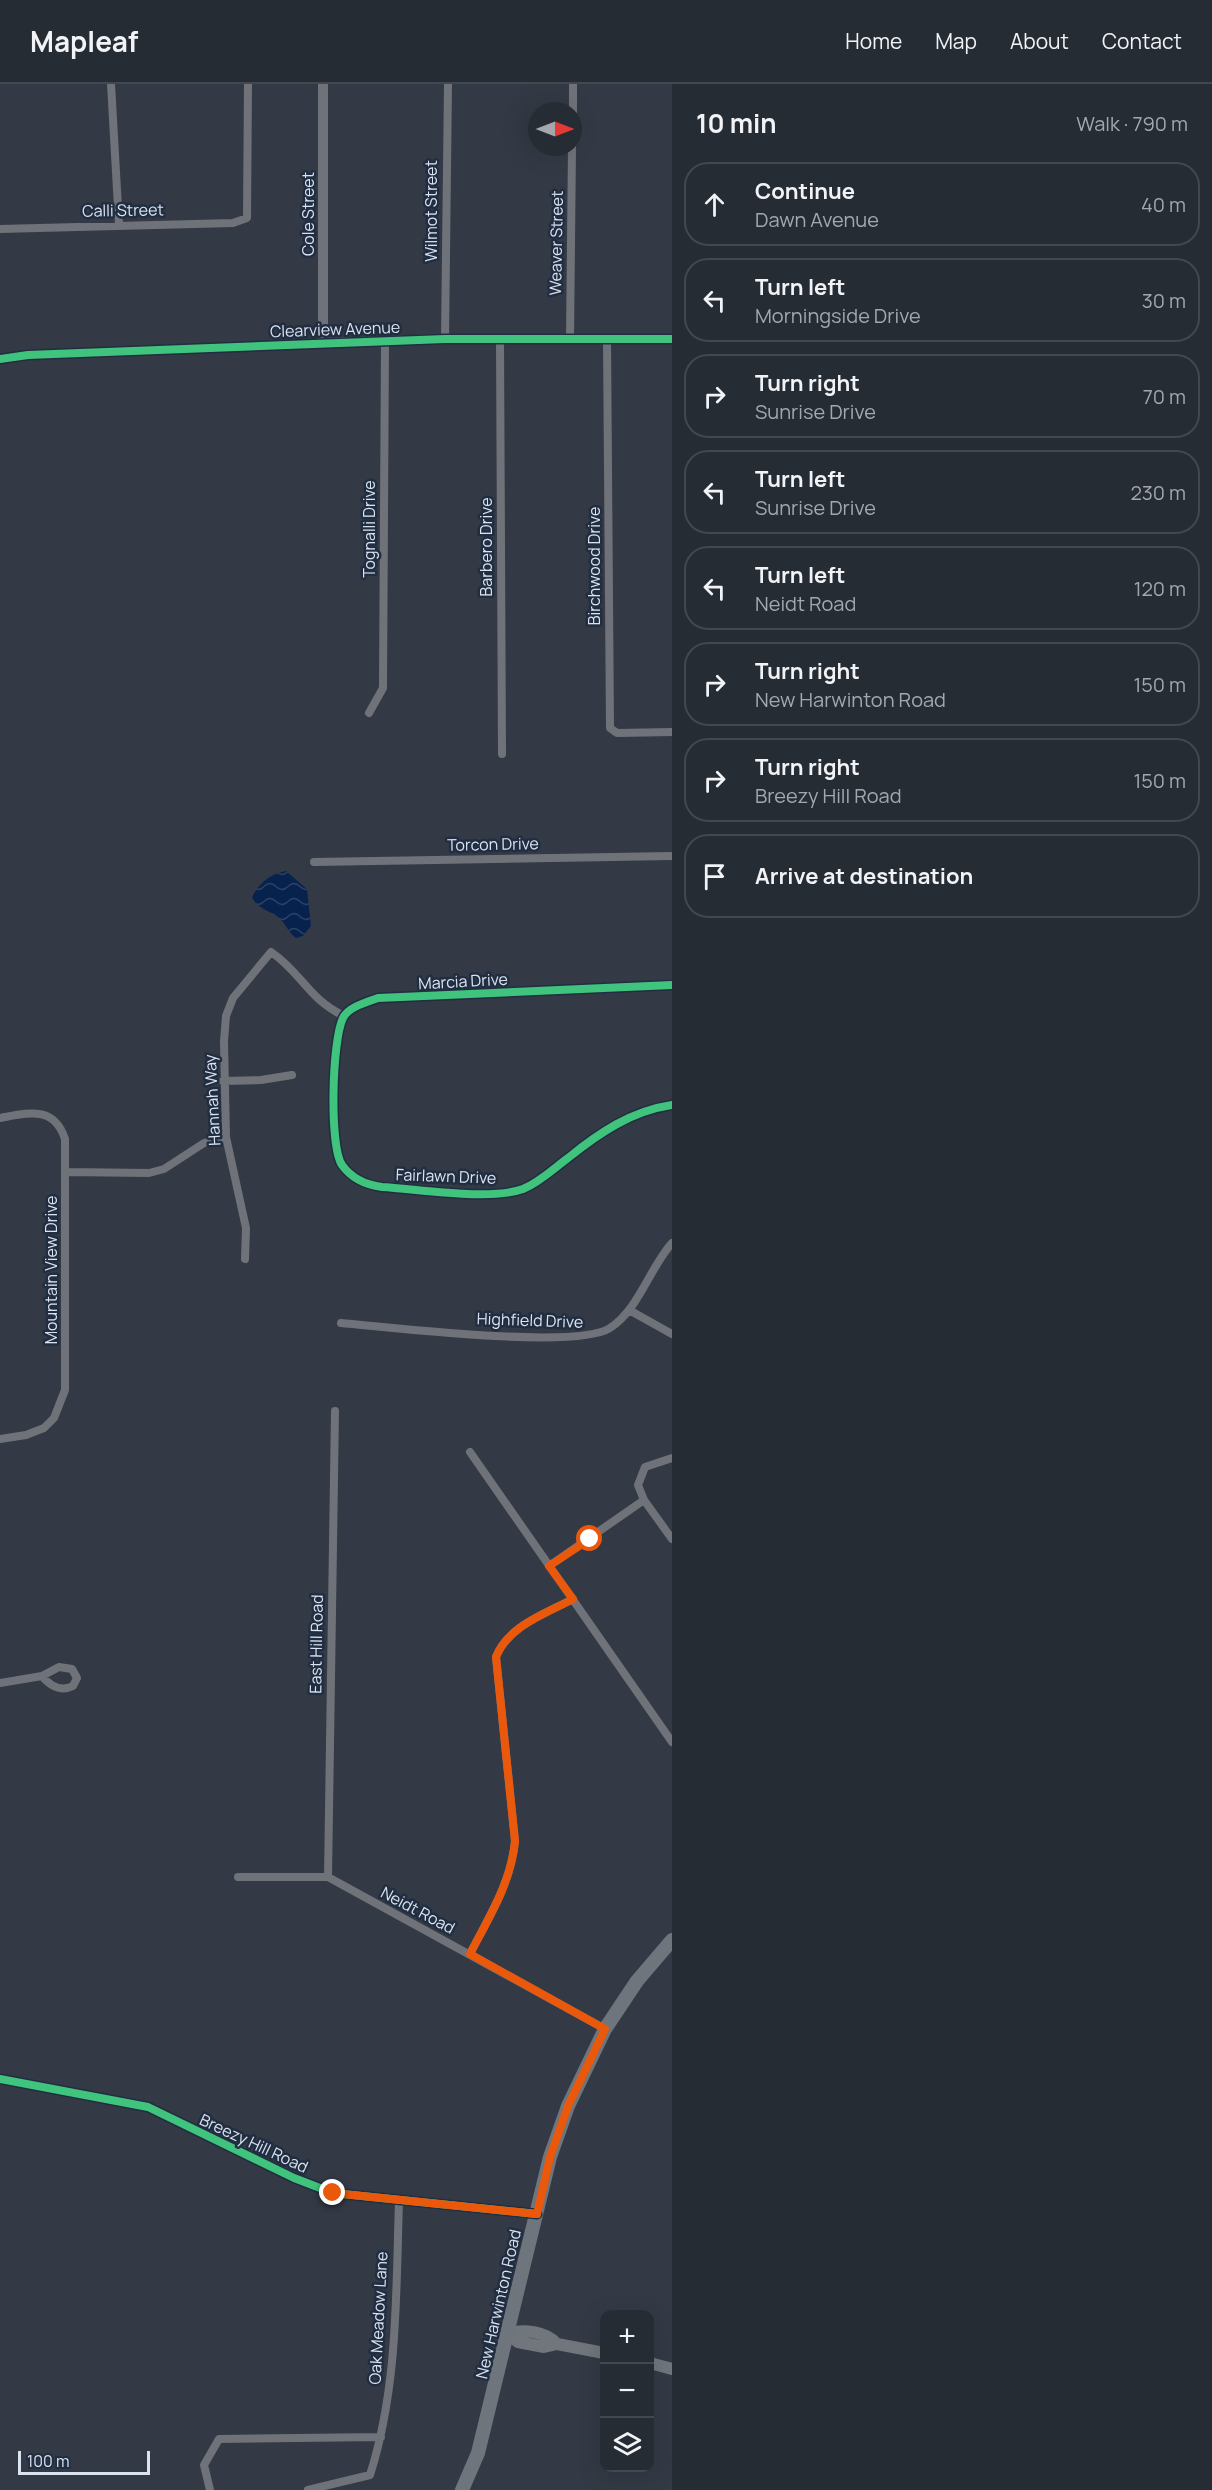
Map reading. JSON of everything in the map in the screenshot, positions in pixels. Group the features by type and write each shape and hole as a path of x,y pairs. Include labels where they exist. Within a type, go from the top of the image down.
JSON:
{"main road":[{"name":"New Harwinton Road","path":"462,2490 478,2453 550,2157 568,2106 605,2029 669,1948"},
{"path":"508,2334 518,2342 544,2347 558,2344 600,2352"},
{"path":"654,2364 672,2369"}],"street":[{"path":"111,84 119,225"},
{"name":"Calli Street","path":"0,229 233,224 247,218 248,84"},
{"name":"Cole Street","path":"322,344 323,84"},
{"name":"Wilmot Street","path":"445,339 448,84"},
{"path":"573,84 573,102"},
{"name":"Weaver Street","path":"570,339 572,156"},
{"name":"Clearview Avenue","path":"0,359 28,355 445,339 672,339"},
{"name":"Barbero Drive","path":"501,339 502,754"},
{"name":"Birchwood Drive","path":"607,339 610,728 617,733 672,732"},
{"name":"Tognalli Drive","path":"369,713 383,688 385,341"},
{"name":"Torcon Drive","path":"314,862 672,856"},
{"name":"Hannah Way","path":"245,1259 244,1218 226,1137 223,1080 225,1033 233,998 271,952 284,961 313,997 326,1008 344,1016"},
{"name":"Marcia Drive","path":"344,1016 358,1006 378,998 672,985"},
{"name":"Fairlawn Drive","path":"344,1016 337,1035 334,1060 336,1154 341,1164 357,1180 382,1187 492,1194 521,1190 541,1179 610,1126 640,1113 672,1105"},
{"path":"223,1080 261,1080 292,1075"},
{"name":"Mountain View Drive","path":"0,1118 34,1113 56,1120 65,1139 66,1172 66,1373 63,1397 54,1418 44,1428 27,1435 0,1439"},
{"path":"66,1172 149,1173 164,1169 204,1143 226,1137"},
{"name":"Highfield Drive","path":"341,1323 576,1338 592,1336 610,1329 629,1310 672,1244"},
{"path":"629,1310 672,1334"},
{"name":"East Hill Road","path":"328,1878 335,1411"},
{"path":"470,1452 672,1742"},
{"path":"672,1458 645,1467 638,1485 644,1500 672,1539"},
{"path":"549,1566 644,1500"},
{"path":"470,1954 507,1882 515,1841 496,1657 501,1644 520,1627 573,1599"},
{"path":"0,1683 42,1676"},
{"name":"Neidt Road","path":"238,1877 328,1878 605,2029"},
{"name":"Breezy Hill Road","path":"0,2079 148,2108 294,2178 333,2193 537,2214"},
{"name":"Oak Meadow Lane","path":"308,2490 370,2475 381,2437 389,2389 395,2315 399,2201"},
{"path":"210,2490 204,2465 219,2439 381,2437"}],"water":[{"path":"286,871 307,889 311,926 303,936 296,938 279,918 260,907 252,897 266,880"}],"cycle path":[{"path":"0,359 28,355 445,339 672,339"},
{"path":"672,985 378,998 363,1003 345,1014 339,1030 334,1069 335,1137 342,1165 355,1178 370,1185 492,1194 523,1189 541,1179 616,1124 643,1112 672,1105"},
{"path":"0,2079 148,2107 294,2178 333,2193 537,2214"}],"route":[{"path":"333,2193 537,2214 550,2157 568,2106 605,2029 470,1954 507,1882 515,1841 496,1657 501,1644 520,1627 573,1599 549,1566 590,1539"}]}
